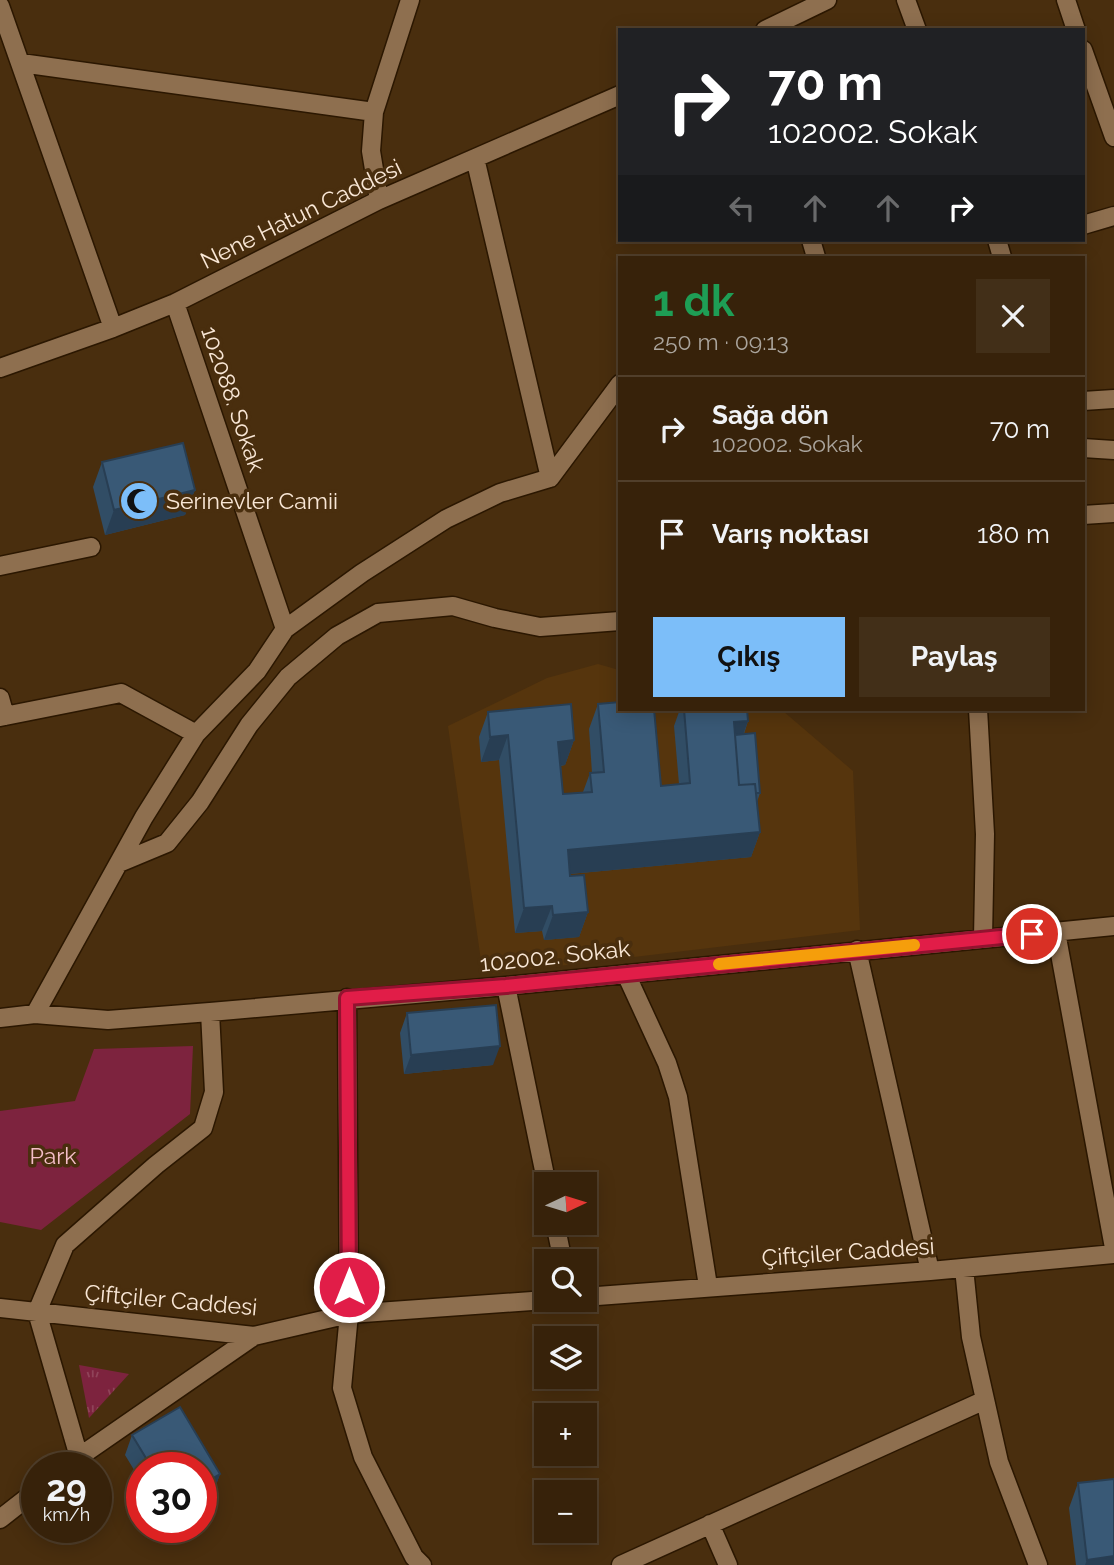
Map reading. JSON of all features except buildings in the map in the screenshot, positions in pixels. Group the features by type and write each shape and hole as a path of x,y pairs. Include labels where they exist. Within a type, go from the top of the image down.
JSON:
{"street":[{"path":"379,200 372,151 374,112 410,0 401,0"},
{"path":"769,28 827,0"},
{"path":"906,0 916,28"},
{"path":"1066,0 1075,28"},
{"path":"0,6 113,328"},
{"path":"1085,56 1114,137"},
{"path":"21,63 374,112"},
{"name":"Nene Hatun Caddesi","path":"0,368 175,303 379,200 618,96"},
{"path":"475,158 551,478"},
{"path":"1085,224 1114,216"},
{"name":"102088. Sokak","path":"175,303 285,629"},
{"path":"35,1014 144,817 196,734 257,671 285,629 362,573 446,519 500,494 551,478 618,387"},
{"path":"1085,401 1114,399"},
{"path":"1085,448 1114,450"},
{"path":"1085,515 1114,513"},
{"path":"0,566 91,547"},
{"path":"119,863 167,844 200,802 249,725 288,677 337,636 378,613 453,606 540,627 618,621"},
{"path":"0,698 2,717 121,693 196,734"},
{"path":"978,711 985,834 983,938"},
{"name":"102002. Sokak","path":"0,1018 35,1014 108,1020 210,1012 506,986 1114,926"},
{"path":"1056,932 1114,1248"},
{"path":"858,950 930,1271"},
{"path":"626,974 667,1063 678,1097 708,1286"},
{"path":"506,986 544,1172"},
{"path":"347,998 349,1314 342,1388 363,1457 414,1557 422,1565"},
{"path":"69,1452 37,1312 65,1245 156,1165 203,1128 214,1091 210,1012"},
{"name":"Çiftçiler Caddesi","path":"597,1296 1114,1254"},
{"path":"964,1268 971,1337 999,1462 1038,1565"},
{"name":"Çiftçiler Caddesi","path":"0,1308 254,1336 349,1314 534,1301"},
{"path":"88,1452 254,1336"},
{"path":"621,1565 985,1400"},
{"path":"0,1518 21,1502"},
{"path":"710,1524 728,1565"}],"shaded area":[{"path":"598,664 618,670 618,711 783,711 853,771 860,930 483,975 448,726 547,678"}],"green space":[{"name":"Park","path":"193,1046 190,1114 41,1230 0,1222 0,1111 75,1101 94,1049"},
{"path":"79,1365 129,1374 89,1418"}],"slow traffic":[{"path":"719,964 914,945"}],"place":[{"name":"Serinevler Camii","path":"139,501"}],"route":[{"path":"349,1287 347,998 506,986 1032,934"}]}
